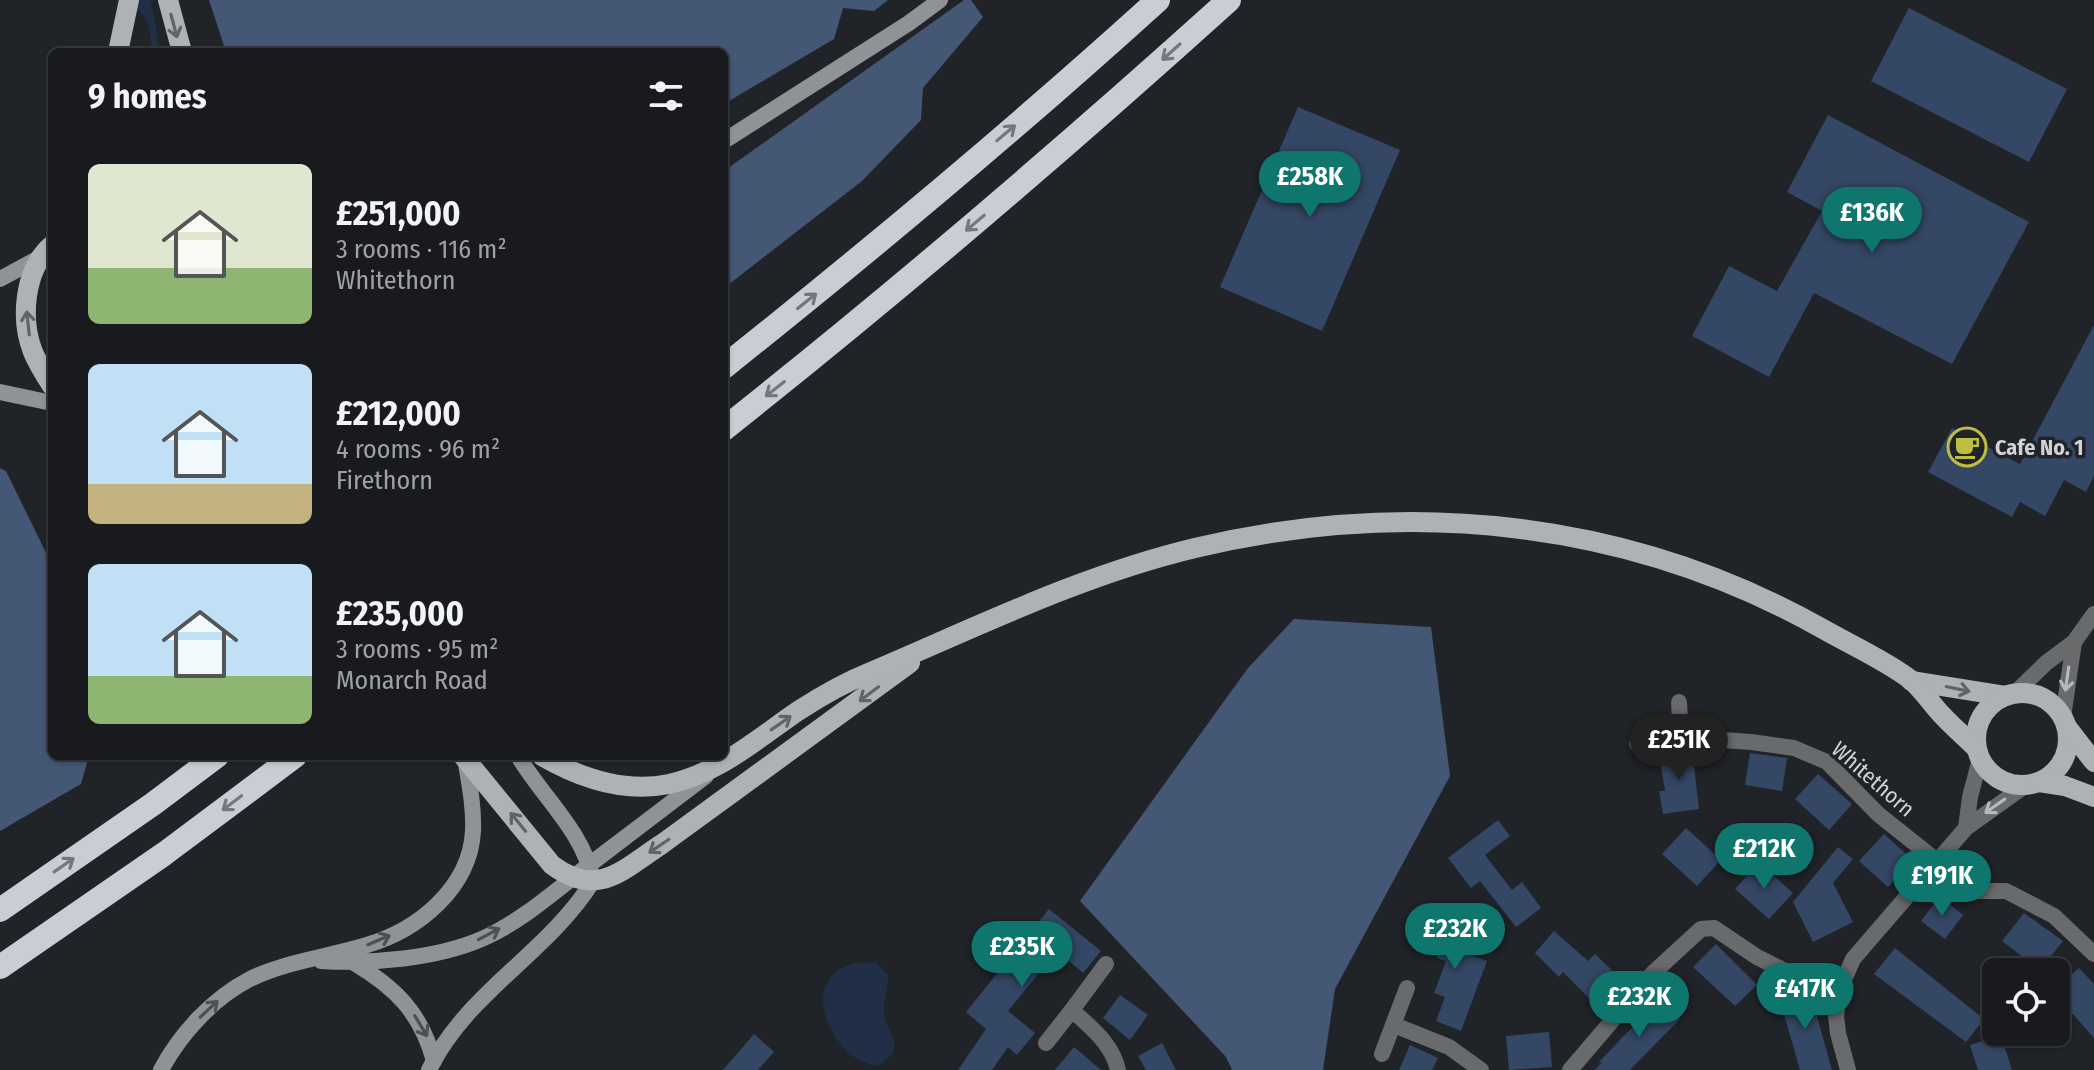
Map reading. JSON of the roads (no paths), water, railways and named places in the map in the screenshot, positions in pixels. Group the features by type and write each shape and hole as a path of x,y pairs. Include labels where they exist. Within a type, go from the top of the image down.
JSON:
{"highway":[{"path":"728,364 853,263 1087,65 1158,0"},
{"path":"728,426 856,324 1096,120 1229,0"},
{"path":"0,910 212,760"},
{"path":"0,967 164,854 290,760"}],"main road":[{"path":"119,48 129,0"},
{"path":"168,0 181,48"},
{"path":"728,138 940,0"},
{"path":"0,279 45,252"},
{"path":"45,252 28,290 26,311 33,351 48,379"},
{"path":"0,392 48,402"},
{"path":"432,1066 455,1027 560,927 591,873 717,768 803,708 867,673 1057,591 1194,548 1270,534 1360,523 1436,521 1558,534 1661,559 1776,604 1911,681 1978,754 1988,771 1999,779 2012,784 2065,786 2094,797"},
{"path":"304,960 354,963 443,951 483,938 522,915 571,879 591,873 623,871 808,740 932,647"},
{"path":"1911,681 2042,697 2054,705 2094,762"},
{"path":"1978,754 1979,723 1994,702 2010,695"},
{"path":"2032,784 2057,770 2063,760 2068,738 2065,722"},
{"path":"161,1070 184,1035 223,996 249,980 304,960 369,944 414,925 439,903 458,878 473,833 472,801 465,760"},
{"path":"466,760 552,865 571,879"},
{"path":"521,760 582,846 591,873"},
{"path":"549,760 594,779 641,787 670,783 717,768"},
{"path":"354,963 403,999 427,1034 432,1066"}],"street":[{"path":"2010,695 2074,642 2094,614"},
{"path":"2065,722 2074,642"},
{"path":"1679,702 1681,737"},
{"name":"Whitethorn","path":"1637,744 1681,737 1751,742 1794,748 1827,762 1878,814 1937,861 1954,880 1973,891 2006,891 2054,916 2094,954"},
{"path":"1966,828 1978,754"},
{"path":"1848,1070 1837,1025 1840,989 1859,950 1966,828 2032,784"},
{"path":"1570,1070 1653,973 1701,929 1714,928 1781,969 1840,989"},
{"path":"1046,1043 1106,964"},
{"path":"1382,1054 1407,988"},
{"path":"1072,1010 1105,1041 1116,1059 1118,1070"},
{"path":"1394,1025 1449,1047 1481,1070"}],"place":[{"name":"Cafe No. 1","path":"1967,447"}]}
